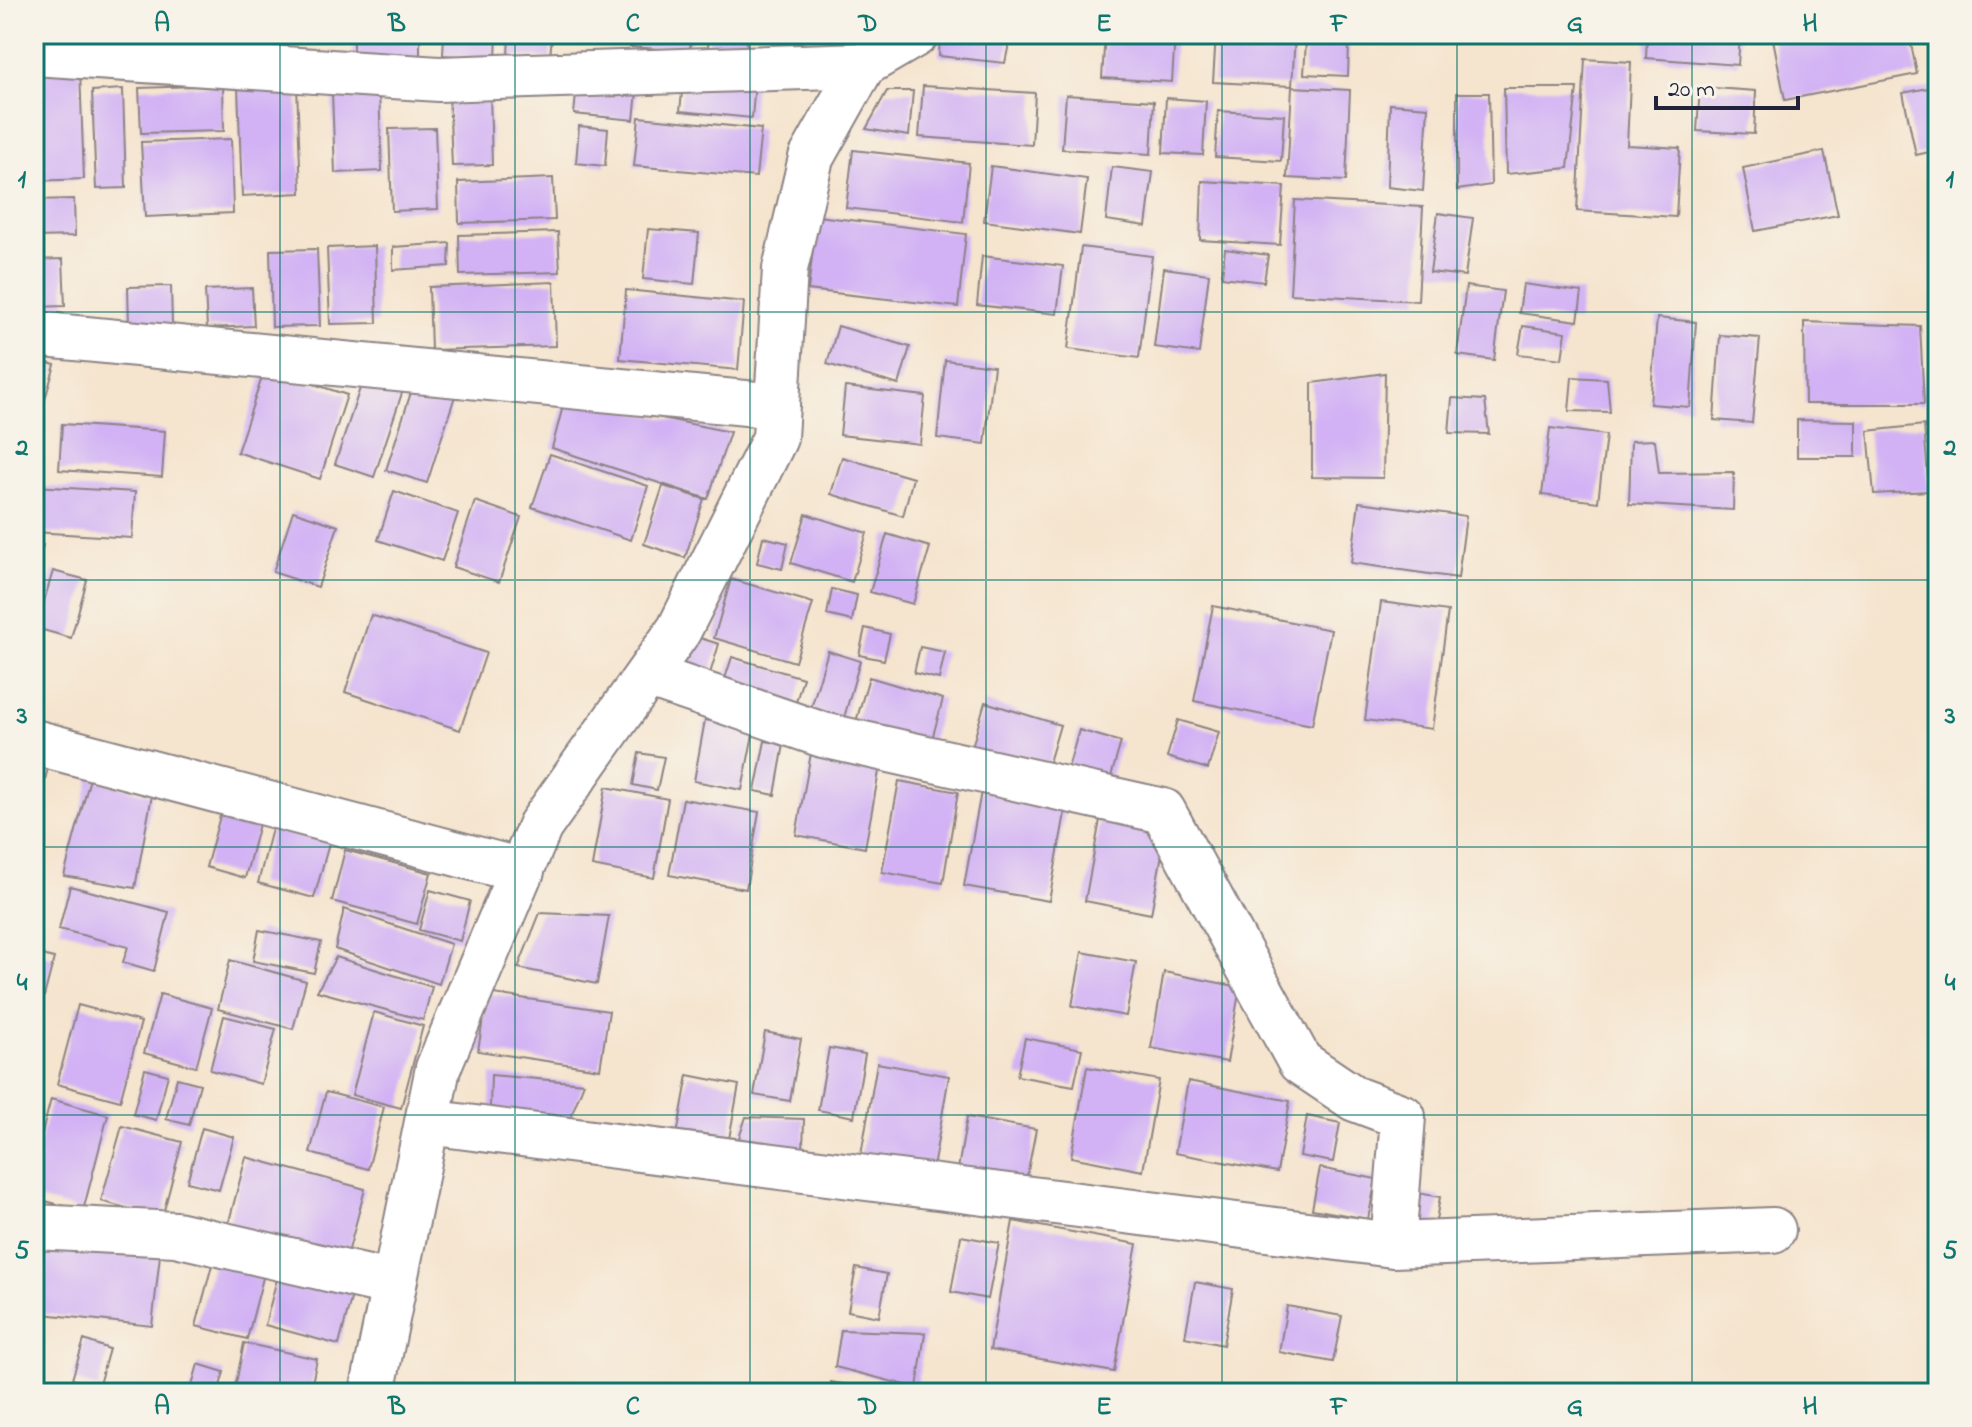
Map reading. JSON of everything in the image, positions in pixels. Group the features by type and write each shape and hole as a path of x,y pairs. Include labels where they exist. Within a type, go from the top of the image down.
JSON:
{"street":[{"path":"51,47 439,79 863,65 916,34"},
{"path":"372,1393 438,1068 540,826 679,630 775,438 785,269 811,158 863,65"},
{"path":"34,334 777,406"},
{"path":"647,675 823,735 1163,811 1300,1062 1355,1099 1403,1117 1393,1245"},
{"path":"34,742 522,871"},
{"path":"427,1122 1393,1245 1773,1230"},
{"path":"34,1227 176,1234 394,1284"}],"building":[{"path":"353,34 420,34 420,63 353,62"},
{"path":"444,34 497,34 496,59 443,55"},
{"path":"509,34 552,34 550,58 508,56"},
{"path":"565,34 606,34 605,41 564,39"},
{"path":"631,34 691,34 690,51 630,47"},
{"path":"709,34 747,34 746,51 708,48"},
{"path":"789,34 816,34 788,49"},
{"path":"940,34 1011,34 1005,63 939,56"},
{"path":"1105,34 1175,34 1172,82 1102,78"},
{"path":"1216,34 1295,35 1292,86 1213,82"},
{"path":"1647,34 1740,34 1738,65 1646,58"},
{"path":"1772,34 1909,34 1917,74 1785,100"},
{"path":"1306,41 1349,44 1348,76 1304,74"},
{"path":"1585,59 1631,62 1627,145 1680,148 1676,217 1577,211"},
{"path":"80,70 84,179 34,181 34,71"},
{"path":"684,75 755,82 752,118 680,111"},
{"path":"578,76 638,82 634,120 574,114"},
{"path":"223,85 224,131 141,133 139,88"},
{"path":"297,86 301,193 242,196 238,87"},
{"path":"923,86 1035,93 1032,145 919,137"},
{"path":"1938,86 1938,150 1916,155 1903,93"},
{"path":"1292,87 1350,90 1346,181 1287,178"},
{"path":"1700,87 1756,91 1754,134 1697,131"},
{"path":"1504,88 1577,88 1568,168 1506,174"},
{"path":"123,89 126,188 96,189 92,91"},
{"path":"379,90 382,171 335,173 332,92"},
{"path":"887,91 913,91 909,136 866,129"},
{"path":"490,92 492,165 452,166 449,94"},
{"path":"1457,93 1489,93 1491,185 1457,190"},
{"path":"1066,95 1154,101 1151,154 1062,149"},
{"path":"1166,98 1206,101 1203,155 1163,153"},
{"path":"1390,104 1428,107 1423,191 1387,187"},
{"path":"1218,111 1284,115 1281,161 1215,157"},
{"path":"639,117 761,129 756,177 634,166"},
{"path":"579,126 608,129 605,166 576,163"},
{"path":"435,128 438,209 392,211 389,129"},
{"path":"231,139 233,213 145,217 141,142"},
{"path":"853,150 969,163 963,222 846,208"},
{"path":"1824,151 1838,215 1755,231 1743,168"},
{"path":"991,166 1087,179 1080,234 984,221"},
{"path":"1112,167 1153,172 1146,226 1106,220"},
{"path":"553,178 555,220 459,223 458,182"},
{"path":"1202,181 1284,186 1280,245 1200,240"},
{"path":"74,199 75,236 34,237 34,200"},
{"path":"1295,200 1423,207 1418,301 1290,294"},
{"path":"1438,213 1473,218 1465,276 1430,272"},
{"path":"817,216 966,234 958,307 808,290"},
{"path":"648,229 699,233 694,284 643,279"},
{"path":"558,232 560,272 460,275 459,235"},
{"path":"450,243 449,266 393,270 393,247"},
{"path":"375,246 377,323 330,324 327,248"},
{"path":"1081,247 1152,256 1139,358 1068,349"},
{"path":"317,249 320,326 272,327 270,250"},
{"path":"1225,249 1268,255 1264,282 1222,277"},
{"path":"982,256 1063,266 1057,314 977,305"},
{"path":"63,259 65,306 34,307 34,260"},
{"path":"1164,268 1209,274 1199,353 1154,347"},
{"path":"554,282 556,346 431,350 429,287"},
{"path":"1523,284 1582,292 1578,321 1519,313"},
{"path":"171,286 172,324 129,326 128,287"},
{"path":"1466,286 1503,291 1494,360 1457,355"},
{"path":"252,288 254,326 207,328 205,290"},
{"path":"626,290 744,302 738,370 620,359"},
{"path":"1657,318 1696,322 1690,407 1650,404"},
{"path":"1804,322 1920,326 1924,404 1805,404"},
{"path":"838,326 910,347 899,385 827,364"},
{"path":"1523,326 1566,332 1562,359 1518,354"},
{"path":"1720,335 1760,338 1752,423 1714,420"},
{"path":"34,359 55,365 38,423 34,421"},
{"path":"945,360 994,366 985,444 937,438"},
{"path":"265,368 347,395 320,479 237,452"},
{"path":"366,370 405,384 374,477 335,464"},
{"path":"1385,373 1383,478 1312,477 1312,383"},
{"path":"1572,377 1607,379 1610,412 1569,411"},
{"path":"415,380 456,393 427,483 386,470"},
{"path":"845,387 925,396 920,444 840,435"},
{"path":"565,398 730,432 708,499 552,448"},
{"path":"1452,398 1485,400 1489,434 1449,433"},
{"path":"1797,420 1856,421 1856,457 1797,457"},
{"path":"62,424 165,431 162,477 59,470"},
{"path":"1924,425 1929,491 1874,494 1868,431"},
{"path":"1550,428 1606,435 1598,502 1542,495"},
{"path":"1655,440 1659,473 1734,472 1733,510 1629,504 1631,441"},
{"path":"550,454 648,486 631,540 532,507"},
{"path":"842,457 913,478 903,516 831,494"},
{"path":"34,486 135,492 132,538 34,532"},
{"path":"663,486 704,499 685,558 644,544"},
{"path":"394,491 458,513 442,561 378,540"},
{"path":"475,501 521,517 499,582 453,567"},
{"path":"1359,502 1466,516 1458,578 1351,563"},
{"path":"293,511 338,526 318,587 273,572"},
{"path":"806,514 867,533 852,582 791,563"},
{"path":"887,534 930,547 913,604 870,592"},
{"path":"763,537 788,543 782,569 757,563"},
{"path":"34,543 43,545 35,579 34,578"},
{"path":"53,571 87,580 71,638 36,628"},
{"path":"731,579 813,603 795,662 714,638"},
{"path":"832,589 857,595 852,621 827,615"},
{"path":"1381,602 1448,611 1432,729 1365,720"},
{"path":"1213,606 1331,630 1312,725 1194,701"},
{"path":"371,615 486,653 460,730 345,692"},
{"path":"865,628 890,634 884,660 859,655"},
{"path":"684,633 719,644 706,687 672,677"},
{"path":"920,647 945,652 939,679 914,673"},
{"path":"828,651 860,661 842,725 809,715"},
{"path":"732,657 803,678 792,716 720,694"},
{"path":"869,677 943,699 928,754 853,732"},
{"path":"985,702 1060,725 1045,776 970,754"},
{"path":"705,720 754,729 742,790 694,781"},
{"path":"1178,720 1219,732 1208,769 1167,757"},
{"path":"1079,730 1121,742 1108,787 1066,775"},
{"path":"765,741 784,744 775,795 755,791"},
{"path":"812,748 881,761 865,848 796,835"},
{"path":"34,753 51,757 35,817 34,817"},
{"path":"639,753 664,757 657,790 633,785"},
{"path":"90,778 152,795 135,888 64,876"},
{"path":"899,781 958,792 943,883 882,872"},
{"path":"982,786 1067,802 1049,901 964,886"},
{"path":"606,787 668,799 654,878 592,866"},
{"path":"683,799 759,812 746,889 669,875"},
{"path":"222,809 260,820 245,878 206,867"},
{"path":"1100,820 1166,832 1151,914 1085,901"},
{"path":"273,825 330,840 314,898 258,883"},
{"path":"345,850 431,873 417,924 332,901"},
{"path":"70,886 169,912 154,971 123,962 128,947 59,929"},
{"path":"430,890 470,901 460,941 419,930"},
{"path":"344,909 451,944 439,984 335,949"},
{"path":"540,913 609,916 597,984 518,968"},
{"path":"259,930 321,942 314,973 253,961"},
{"path":"1082,952 1136,962 1126,1016 1072,1006"},
{"path":"34,953 54,958 40,1012 34,1010"},
{"path":"336,957 432,987 423,1020 317,991"},
{"path":"230,960 306,981 293,1029 218,1009"},
{"path":"1164,972 1240,987 1227,1062 1151,1048"},
{"path":"487,993 609,1011 600,1069 478,1051"},
{"path":"160,994 212,1008 196,1067 144,1053"},
{"path":"78,1005 141,1022 120,1101 57,1084"},
{"path":"374,1012 423,1026 401,1108 352,1095"},
{"path":"224,1016 276,1029 261,1084 210,1070"},
{"path":"34,1023 43,1024 36,1069 34,1069"},
{"path":"765,1032 801,1039 790,1101 754,1095"},
{"path":"1025,1038 1082,1049 1074,1086 1017,1076"},
{"path":"829,1048 865,1054 854,1117 818,1110"},
{"path":"877,1063 949,1076 933,1168 861,1155"},
{"path":"1087,1067 1159,1080 1143,1171 1071,1157"},
{"path":"145,1069 168,1075 156,1120 133,1114"},
{"path":"491,1075 584,1083 569,1121 490,1107"},
{"path":"688,1075 739,1085 728,1144 677,1135"},
{"path":"177,1078 200,1084 189,1125 166,1119"},
{"path":"1188,1081 1290,1101 1277,1172 1175,1153"},
{"path":"326,1092 384,1107 368,1169 310,1153"},
{"path":"51,1099 108,1115 83,1211 34,1198 34,1164"},
{"path":"1307,1116 1340,1123 1333,1162 1300,1156"},
{"path":"746,1117 804,1119 803,1153 735,1150"},
{"path":"967,1117 1036,1129 1026,1181 958,1169"},
{"path":"122,1126 182,1142 162,1218 101,1201"},
{"path":"202,1128 234,1137 219,1190 187,1182"},
{"path":"246,1157 365,1189 346,1261 227,1229"},
{"path":"1320,1168 1376,1179 1368,1219 1312,1209"},
{"path":"1407,1191 1440,1197 1433,1238 1400,1232"},
{"path":"1013,1221 1137,1244 1114,1372 990,1350"},
{"path":"961,1236 999,1243 988,1299 951,1292"},
{"path":"42,1242 160,1255 152,1326 34,1313"},
{"path":"213,1261 264,1274 247,1339 196,1326"},
{"path":"856,1268 887,1274 879,1317 848,1311"},
{"path":"279,1271 353,1291 339,1345 265,1325"},
{"path":"1195,1282 1233,1289 1223,1345 1185,1337"},
{"path":"1287,1306 1342,1316 1333,1362 1279,1352"},
{"path":"841,1330 925,1333 917,1388 835,1367"},
{"path":"84,1340 109,1349 98,1388 72,1379"},
{"path":"244,1343 317,1359 310,1393 234,1393"},
{"path":"198,1364 224,1372 218,1393 190,1393"},
{"path":"831,1382 884,1391 884,1393 829,1393"}]}
